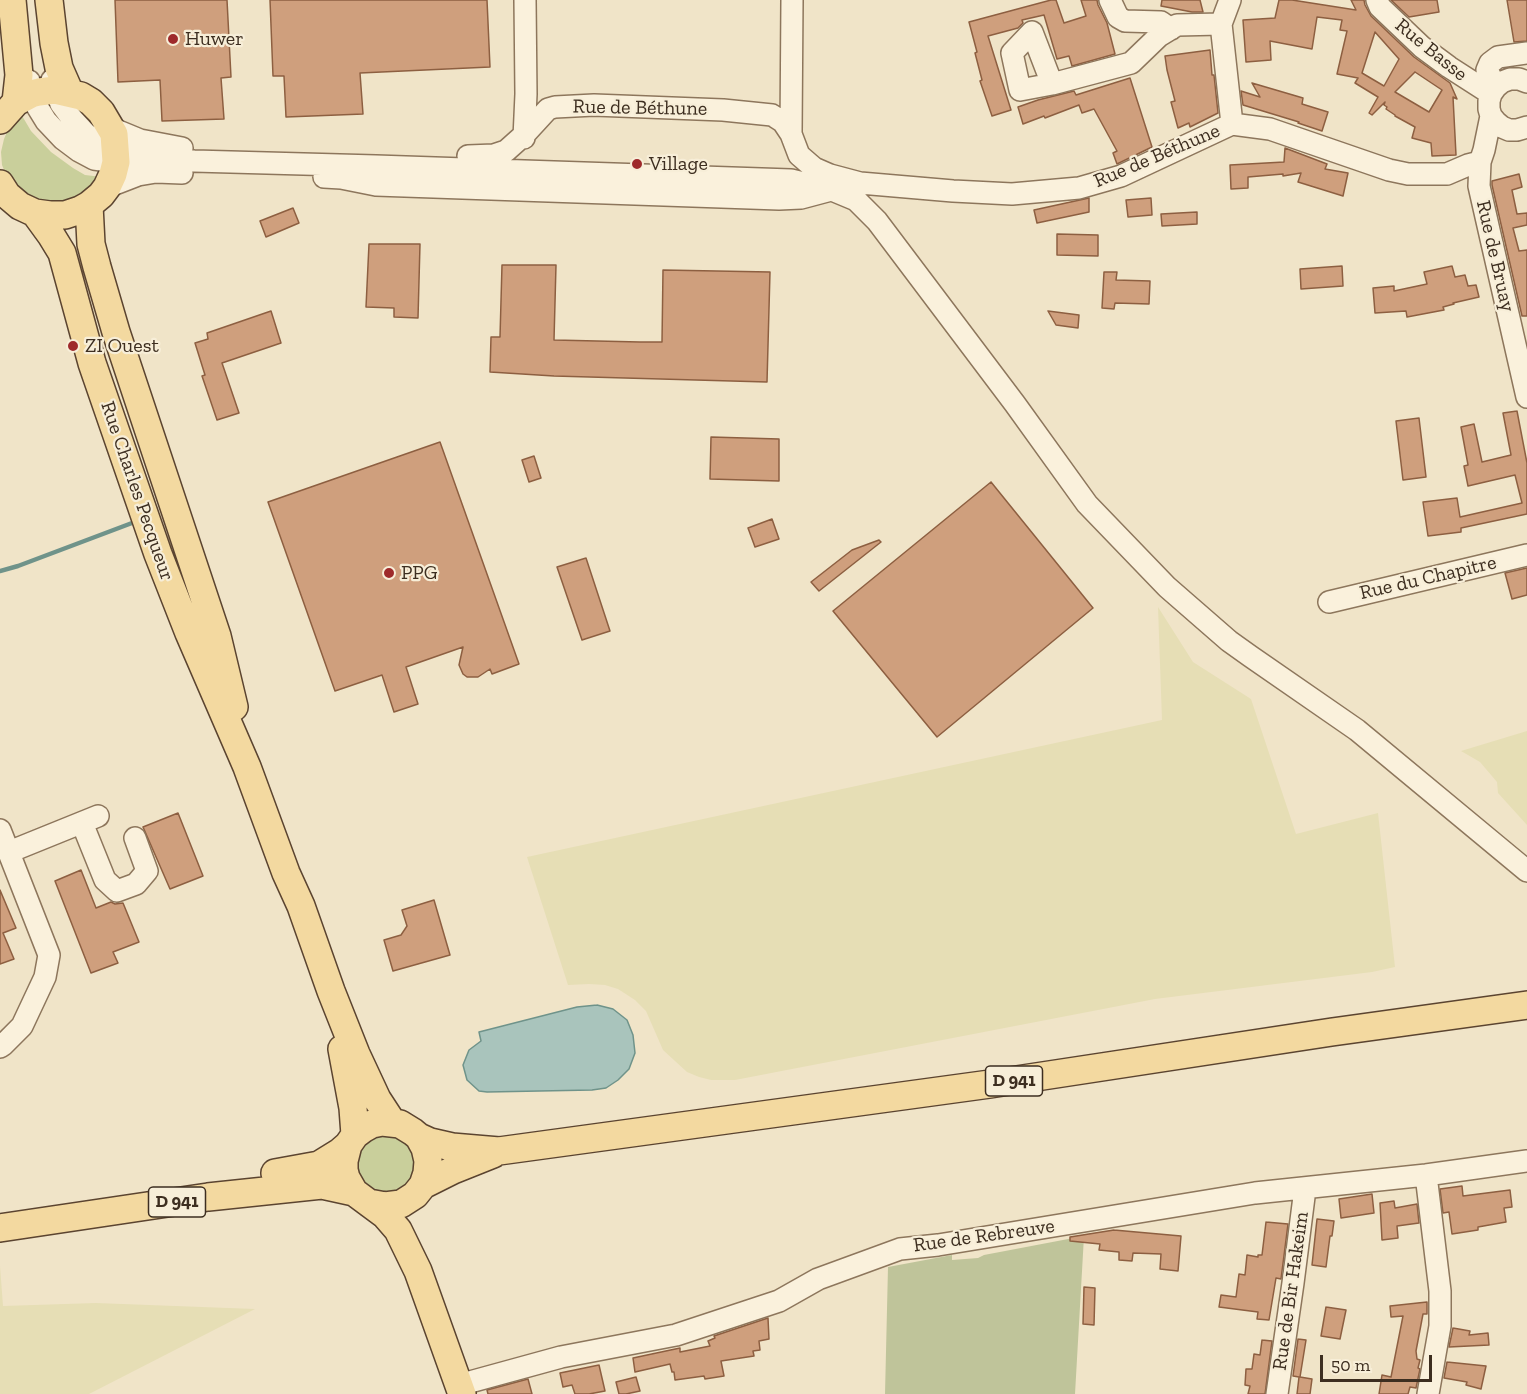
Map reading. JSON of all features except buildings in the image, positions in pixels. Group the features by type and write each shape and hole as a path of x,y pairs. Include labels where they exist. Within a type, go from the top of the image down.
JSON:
{"main road":[{"path":"12,0 20,75 34,100"},
{"path":"34,100 59,68 49,0"},
{"path":"0,184 7,195 20,206 35,213 65,214 80,210 113,165 101,112 91,102 81,96 34,100"},
{"name":"Rue Charles Pecqueur","path":"113,165 92,244 97,267 116,332 217,636 247,767"},
{"name":"Rue Charles Pecqueur","path":"35,213 62,253 92,363 158,554 189,633 247,767 286,873 302,906 331,992 356,1054 377,1099 392,1122"},
{"name":"Rue Charles Pecqueur","path":"331,992 353,1108 351,1140"},
{"name":"D 941","path":"419,1137 452,1147 499,1151 990,1084 1527,1005"},
{"path":"362,1198 385,1206 393,1206 408,1200 419,1190 427,1173 426,1148 419,1137 407,1127 392,1122 382,1122 363,1129 351,1140 344,1161 344,1170 346,1178 362,1198 385,1215 398,1230 418,1270 460,1390"},
{"name":"D 941","path":"0,1213 300,1170 319,1165 340,1152 351,1140"},
{"name":"D 941","path":"419,1190 453,1170 499,1151"},
{"name":"D 941","path":"0,1228 208,1197 322,1185 339,1188 362,1198"},
{"path":"418,1270 419,1190"}],"street":[{"path":"22,0 34,100 46,121 63,139 94,159 113,165 194,161 791,180 832,190 856,200 877,221 1009,395 1087,504 1167,586 1229,641 1357,730 1527,871"},
{"path":"34,100 49,73 39,0"},
{"path":"525,0 524,154 528,171 542,190"},
{"path":"791,134 792,0"},
{"path":"1110,0 1118,17 1125,21 1161,22 1171,29"},
{"path":"1230,0 1221,24 1232,124"},
{"name":"Rue Basse","path":"1377,0 1380,7 1422,47 1449,67 1493,91"},
{"path":"1052,84 1131,63 1160,36 1177,25 1221,24"},
{"name":"Rue de Bruay","path":"1527,53 1498,57 1490,63 1487,70 1493,91 1489,101 1491,116 1481,165 1482,204 1527,397"},
{"path":"1493,91 1502,82 1510,79 1527,82"},
{"path":"779,199 788,189 798,170 799,155 791,134 783,122 772,115 792,89"},
{"path":"526,94 533,102 548,109"},
{"name":"Rue de Béthune","path":"772,115 723,110 594,105 555,107 548,109 506,151 494,155 193,148 172,147 140,140 113,165 138,175 156,172 341,178 376,184 779,199 801,198 860,183"},
{"path":"1491,116 1502,127 1509,130 1522,129"},
{"name":"Rue de Béthune","path":"799,155 814,168 860,183 1012,194 1079,188 1121,176 1232,124 1270,129 1389,170 1408,174 1447,174 1481,165"},
{"path":"1481,165 1501,138 1522,129"},
{"name":"Rue du Chapitre","path":"1329,602 1527,555"},
{"path":"9,852 90,820 105,880 117,891 136,884 147,871 135,838"},
{"path":"0,830 49,955 45,977 22,1026 0,1047"},
{"name":"Rue de Rebreuve","path":"460,1390 561,1357 676,1335 779,1301 818,1280 900,1249 938,1245 1255,1193 1426,1175 1527,1161"},
{"path":"1426,1175 1440,1291 1440,1326 1428,1394"},
{"name":"Rue de Bir Hakeim","path":"1277,1394 1305,1189"}],"shaded area":[{"path":"1158,607 1193,662 1251,699 1296,834 1378,813 1395,967 1372,972 1155,999 735,1080 711,1080 687,1072 663,1050 646,1011 635,1000 618,989 605,985 568,985 527,857 1162,720"},
{"path":"1527,731 1527,825 1498,793 1497,782 1480,762 1461,751"},
{"path":"0,1266 3,1306 96,1303 255,1309 89,1394 0,1394"}],"green space":[{"path":"21,114 31,131 51,152 85,175 102,177 74,204 35,204 7,177 2,165 1,152 9,127"},
{"path":"386,1136 397,1138 410,1149 415,1165 413,1176 402,1189 386,1194 375,1192 362,1181 357,1165 359,1154 370,1141"},
{"path":"1084,1236 1075,1394 885,1394 888,1267 952,1255 952,1260 978,1258"}],"water":[{"path":"597,1005 613,1009 627,1020 633,1035 635,1053 629,1069 606,1088 487,1092 479,1091 467,1080 463,1065 469,1050 481,1041 479,1032 577,1007"}],"waterway":[{"path":"0,571 132,523"}],"place":[{"name":"Huwer","path":"173,39"},
{"name":"Village","path":"637,164"},
{"name":"ZI Ouest","path":"73,346"},
{"name":"PPG","path":"389,573"}]}
